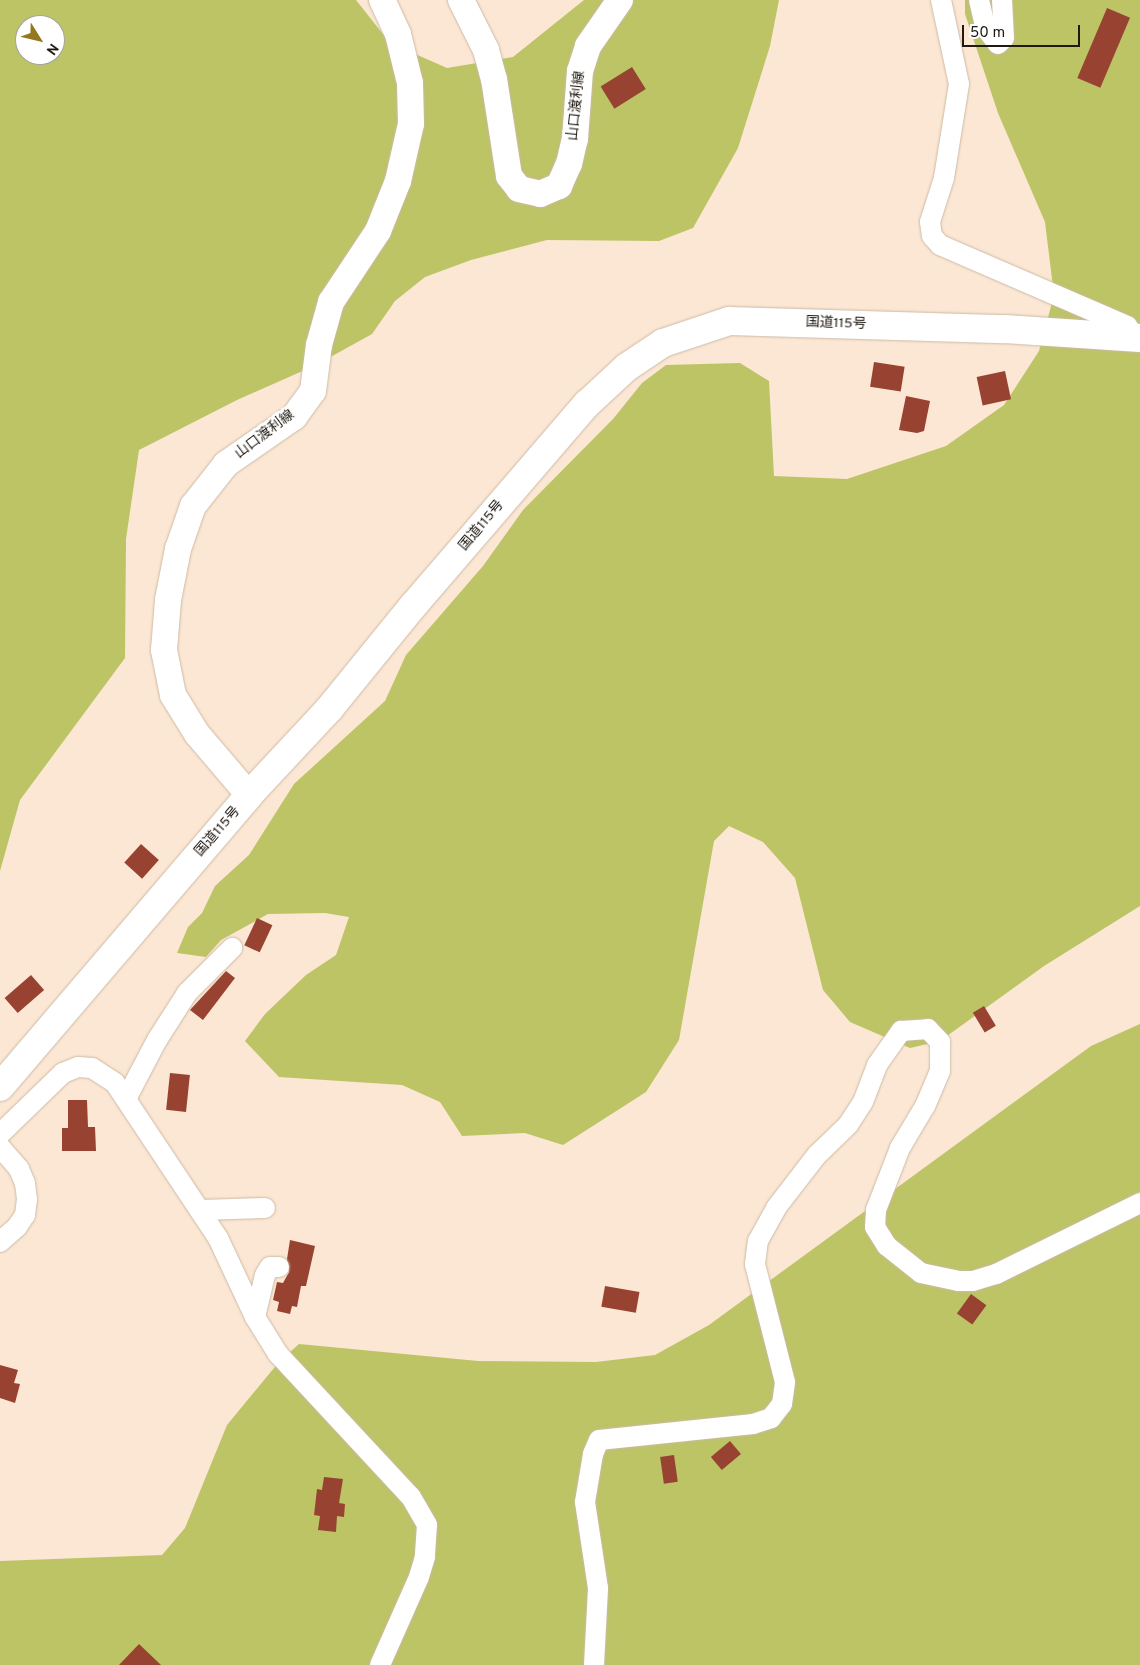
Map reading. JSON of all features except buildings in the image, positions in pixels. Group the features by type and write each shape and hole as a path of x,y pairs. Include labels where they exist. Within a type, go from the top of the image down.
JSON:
{"highway":[{"name":"国道115号","path":"0,1087 249,796 330,708 412,606 587,404 627,367 663,343 729,321 1005,329 1138,338"}],"main road":[{"name":"山口渡利線","path":"249,796 197,734 173,695 164,650 168,600 178,549 193,506 226,464 294,417 313,391 319,346 331,302 378,230 398,181 411,124 410,82 398,34 382,0"},
{"name":"山口渡利線","path":"461,0 482,41 494,79 509,176 519,189 540,194 559,186 569,164 575,139 580,71 588,46 620,0"}],"street":[{"path":"941,0 959,84 944,178 930,222 932,236 940,245 1127,326 1138,338"},
{"path":"979,0 984,27 998,44 1004,38 1002,0"},
{"path":"126,1099 157,1040 187,993 232,948"},
{"path":"594,1665 598,1588 585,1502 593,1454 600,1440 753,1424 771,1418 782,1404 785,1382 755,1264 758,1241 776,1208 817,1155 848,1126 863,1102 877,1065 902,1031 928,1029 940,1042 940,1071 925,1106 900,1148 876,1210 875,1227 887,1246 921,1273 958,1281 973,1281 996,1274 1140,1203"},
{"path":"0,1134 54,1080 78,1067 99,1071 114,1083 218,1238 256,1317 278,1354 411,1497 427,1525 425,1557 419,1577 380,1665"},
{"path":"0,1147 18,1169 25,1183 27,1199 25,1215 18,1227 0,1242"},
{"path":"200,1210 265,1208"},
{"path":"256,1317 265,1275 270,1267 279,1267"}],"green space":[{"path":"0,0 356,0 390,43 447,68 513,57 584,0 779,0 770,46 738,148 693,228 659,241 547,240 471,260 425,277 395,301 372,334 316,365 237,400 139,450 126,539 125,658 20,800 0,871"},
{"path":"965,0 1140,0 1140,906 1044,966 940,1041 910,1048 850,1022 823,990 795,878 763,842 729,826 714,841 679,1040 646,1092 563,1145 525,1133 462,1136 440,1102 402,1085 279,1077 245,1041 265,1014 306,975 336,955 349,917 325,913 268,914 221,940 206,957 177,953 188,927 202,913 215,886 249,855 294,784 385,701 406,655 483,566 523,510 613,419 642,383 666,365 740,363 769,381 774,476 847,479 946,446 1004,405 1039,351 1054,295 1045,222 998,113 965,14"},
{"path":"1140,1024 1140,1665 0,1665 0,1561 162,1555 185,1528 227,1425 279,1362 299,1344 478,1361 596,1362 655,1355 709,1325 1091,1046"}]}
